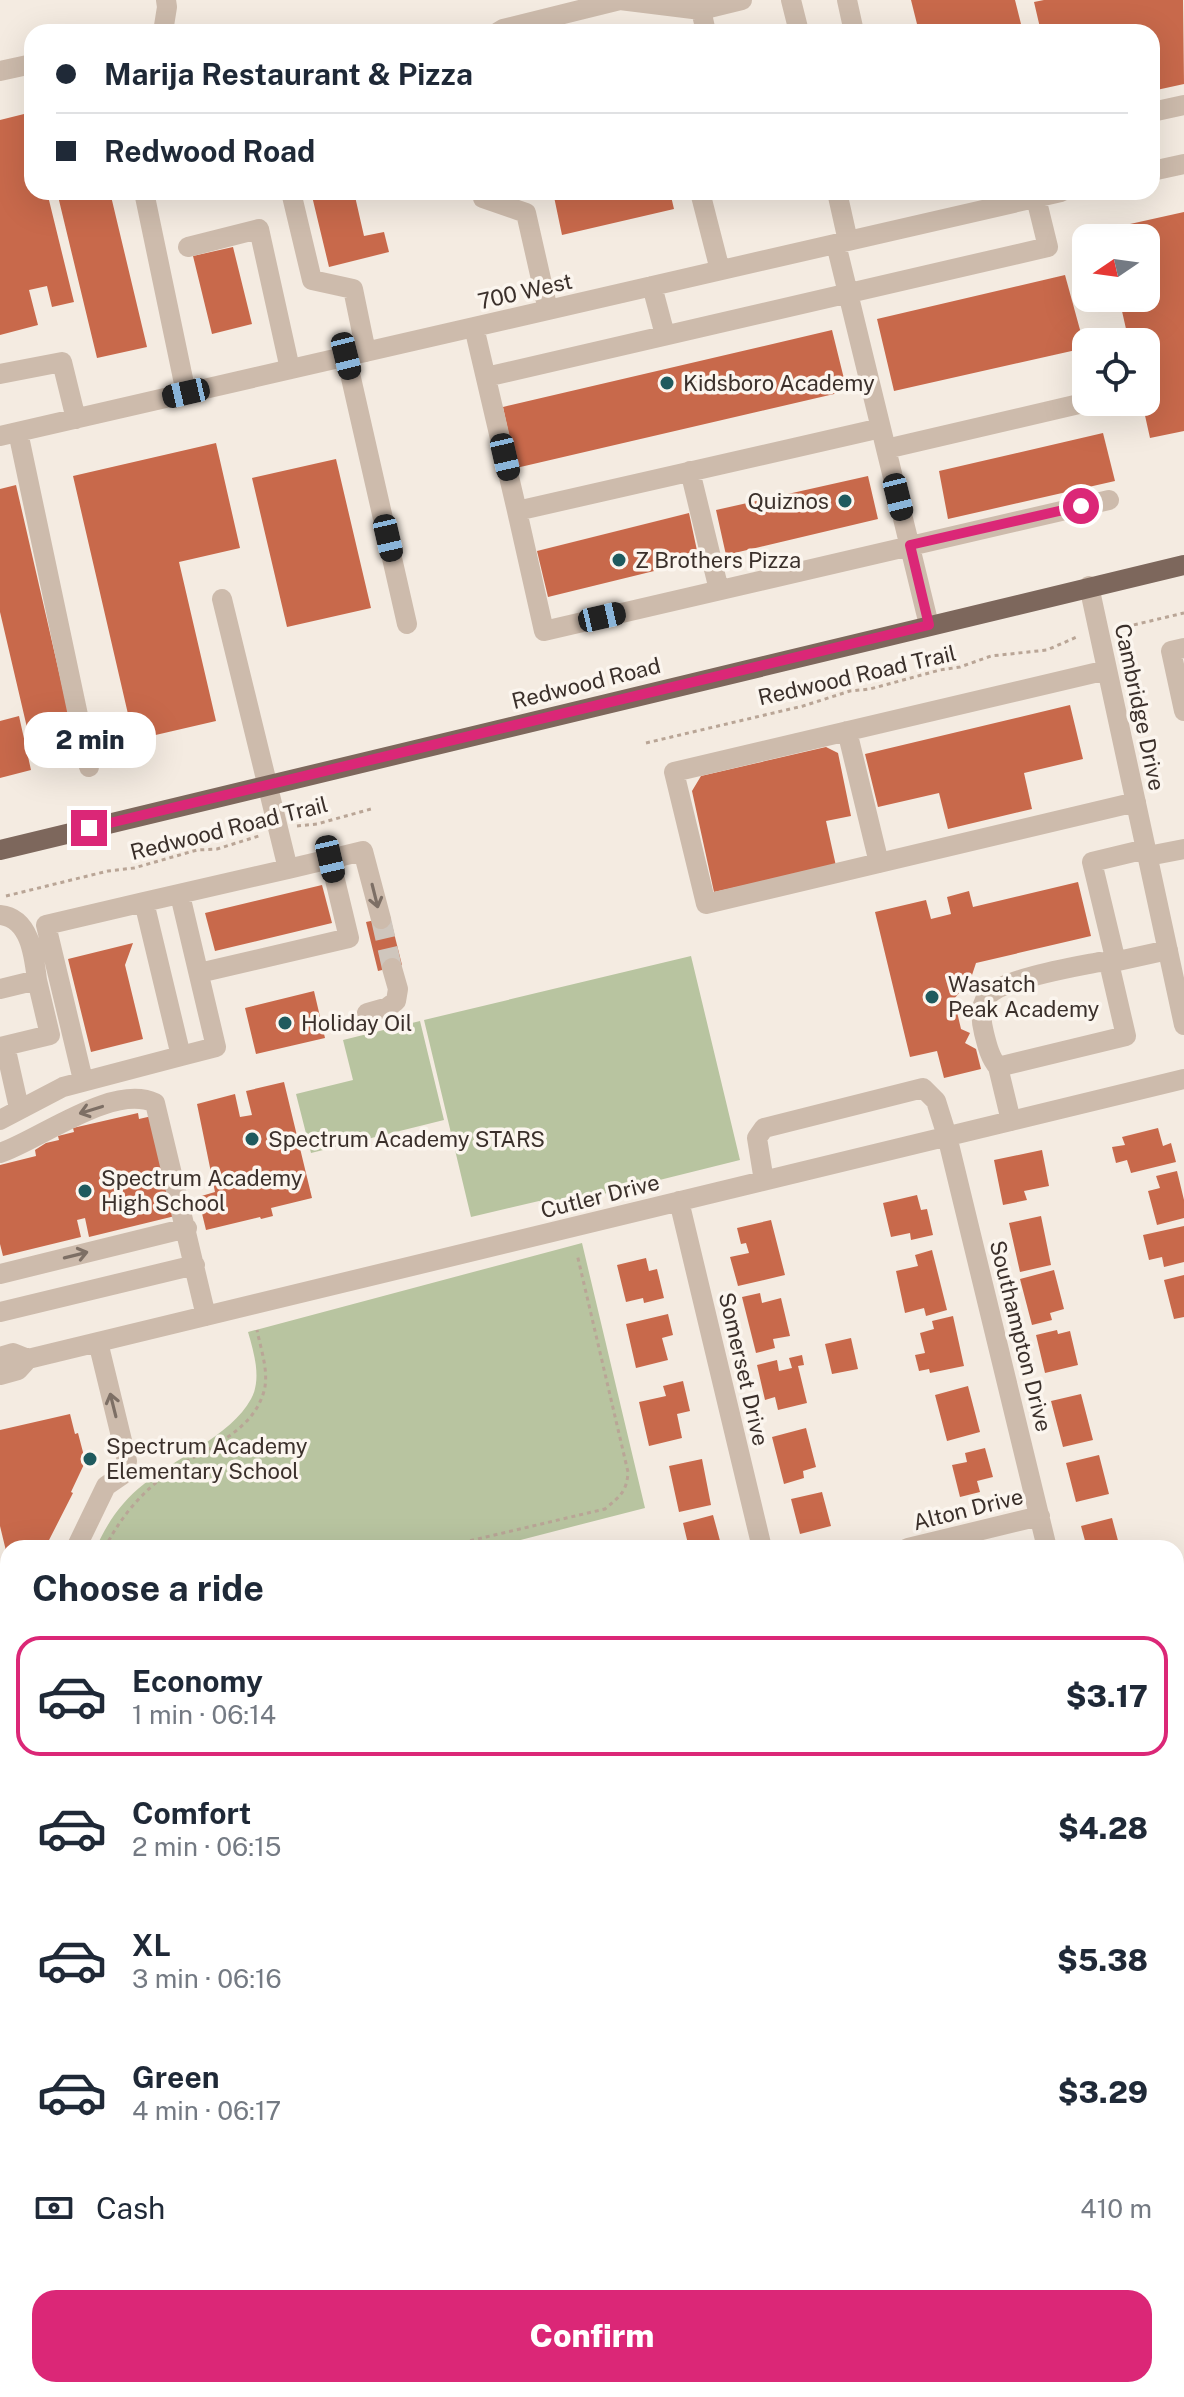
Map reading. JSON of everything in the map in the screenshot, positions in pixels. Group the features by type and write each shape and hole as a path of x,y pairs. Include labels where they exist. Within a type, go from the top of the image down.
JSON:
{"main road":[{"name":"Redwood Road","path":"0,850 1184,565"}],"street":[{"path":"164,24 166,0"},
{"path":"523,24 620,0 701,10 742,0"},
{"path":"791,0 797,24"},
{"path":"847,0 852,24"},
{"path":"701,10 704,24"},
{"path":"0,71 24,66"},
{"path":"1160,110 1184,105"},
{"path":"1160,169 1184,164"},
{"path":"146,200 186,393"},
{"path":"293,200 312,280 353,289 366,352"},
{"path":"489,200 526,213 548,310"},
{"path":"702,200 720,270"},
{"path":"838,200 848,292 929,625"},
{"name":"700 West","path":"9,434 1027,200"},
{"path":"486,377 1048,247 1036,200"},
{"path":"188,247 259,229 290,369"},
{"path":"652,286 665,335"},
{"path":"474,327 544,631 1109,500"},
{"path":"346,356 407,624"},
{"path":"0,374 62,362 76,419"},
{"path":"886,449 1072,406"},
{"path":"517,511 881,428"},
{"path":"9,434 89,767"},
{"path":"690,471 719,590"},
{"name":"Cambridge Drive","path":"1089,586 1184,1025"},
{"path":"222,599 288,869"},
{"path":"1184,648 1171,651 1184,711"},
{"path":"1107,670 674,772 706,904 1136,802"},
{"path":"847,731 879,863"},
{"path":"998,1067 1126,1036 1092,862 1184,849"},
{"path":"9,918 46,925 363,851 381,919"},
{"path":"199,973 349,938 330,859"},
{"path":"0,1120 19,1108 83,1080 216,1047 180,895"},
{"path":"144,902 181,1056"},
{"path":"9,918 27,933 50,1035"},
{"path":"46,925 83,1080"},
{"path":"1011,1121 998,1067 986,1045 982,1025 982,1007 991,992 1000,986 1027,979 1168,950"},
{"path":"367,1013 388,1007 396,1001 398,989 392,968"},
{"path":"0,989 37,980"},
{"path":"19,1108 2,1046 71,1030"},
{"name":"Cutler Drive","path":"0,1375 18,1370 28,1359 1184,1079"},
{"name":"Southampton Drive","path":"764,1181 757,1138 764,1128 923,1088 936,1101 1045,1540"},
{"path":"0,1153 71,1117 128,1100 150,1100 155,1103 160,1113 206,1316"},
{"name":"Somerset Drive","path":"679,1201 760,1540"},
{"path":"0,1274 187,1228"},
{"path":"0,1312 195,1265"},
{"path":"80,1540 106,1486 122,1475 127,1461 98,1342"},
{"name":"Cutler Drive","path":"0,1357 13,1353 28,1359"},
{"name":"Alton Drive","path":"941,1540 1040,1516"}],"path":[{"path":"1124,625 1184,613"},
{"name":"Redwood Road Trail","path":"646,743 803,706 850,691 969,665 991,656 1047,650 1073,638"},
{"name":"Redwood Road Trail","path":"0,897 108,871 134,868 197,850 227,847 371,809"},
{"path":"473,1540 605,1509 621,1496 628,1485 628,1472 577,1254"},
{"path":"110,1540 132,1506 160,1479 225,1438 253,1414 266,1381 257,1330"}],"green space":[{"path":"691,956 740,1160 563,1204 539,1201 471,1217 424,1020"},
{"path":"420,1021 444,1120 311,1153 296,1094 353,1080 343,1040"},
{"path":"582,1243 645,1508 520,1540 100,1540 116,1513 136,1491 217,1435 242,1412 251,1399 256,1383 256,1366 248,1332"}],"building":[{"path":"911,0 1015,0 1021,24 917,24"},
{"path":"1183,0 1184,84 1160,89 1160,24 1039,24 1034,2"},
{"path":"24,114 24,200 49,200 74,302 52,307 47,286 29,290 38,325 0,335 0,120"},
{"path":"59,200 112,200 147,347 97,358"},
{"path":"313,200 356,200 364,236 384,232 389,252 329,267"},
{"path":"555,200 672,200 674,209 562,235"},
{"path":"1184,212 1184,431 1150,438 1145,416 1160,416 1160,328 1126,328 1122,312 1160,312 1160,224 1130,224"},
{"path":"233,247 252,324 212,334 193,256"},
{"path":"1065,275 1072,312 1075,312 1080,328 1072,328 1072,351 894,391 877,319"},
{"path":"832,330 847,391 516,468 503,407"},
{"path":"1103,433 1115,481 948,519 939,471"},
{"path":"216,443 240,548 179,562 216,721 134,740 73,476"},
{"path":"336,459 371,608 287,627 252,478"},
{"path":"868,476 878,519 726,555 716,510"},
{"path":"16,485 73,733 55,736 56,743 32,749 0,612 0,489"},
{"path":"689,513 699,560 548,597 537,551"},
{"path":"1070,705 1083,759 1024,773 1032,809 948,829 939,793 878,807 865,754"},
{"path":"19,716 31,770 0,778 0,721"},
{"path":"826,747 838,753 851,816 826,821 836,866 714,892 692,791 701,776"},
{"path":"1078,882 1091,936 976,963 971,978 981,985 973,995 964,987 954,999 961,1029 970,1033 965,1043 976,1049 981,1069 944,1078 937,1051 910,1057 875,912 926,900 931,919 951,914 947,897 969,891 973,907"},
{"path":"322,885 332,923 215,951 205,913"},
{"path":"390,917 402,965 378,971 366,922"},
{"path":"133,943 125,965 143,1039 91,1052 68,959"},
{"name":"Holiday Oil","path":"314,991 325,1038 256,1054 245,1008"},
{"name":"Spectrum Academy STARS","path":"284,1082 312,1198 271,1208 273,1216 206,1230 198,1197 215,1192 197,1104 235,1094 240,1117 252,1115 246,1091"},
{"name":"Spectrum Academy High School","path":"138,1113 139,1119 152,1116 175,1216 89,1237 85,1218 77,1220 81,1237 3,1256 0,1244 0,1165 36,1156 35,1150 59,1140 58,1136 74,1132 73,1128"},
{"path":"1158,1128 1163,1146 1171,1143 1176,1162 1131,1173 1127,1160 1116,1163 1112,1147 1125,1145 1122,1137"},
{"path":"1042,1150 1049,1186 1024,1191 1027,1200 1003,1205 994,1160"},
{"path":"1177,1171 1184,1200 1184,1218 1157,1225 1148,1191 1160,1188 1156,1176"},
{"path":"917,1195 921,1210 927,1209 933,1235 911,1240 910,1233 891,1237 883,1203"},
{"path":"1041,1216 1051,1265 1020,1272 1009,1223"},
{"path":"771,1220 785,1275 738,1286 730,1257 749,1253 746,1243 741,1244 737,1228"},
{"path":"1184,1226 1184,1262 1164,1267 1162,1257 1149,1260 1143,1235"},
{"path":"932,1250 947,1310 926,1316 924,1308 905,1313 896,1271 918,1266 915,1255"},
{"path":"646,1258 649,1271 657,1269 664,1298 644,1303 643,1298 626,1302 617,1265"},
{"path":"1054,1270 1064,1309 1050,1313 1052,1320 1032,1325 1020,1279"},
{"path":"1184,1275 1184,1317 1174,1319 1164,1280"},
{"path":"760,1293 762,1303 781,1298 790,1336 773,1339 775,1348 756,1353 742,1297"},
{"path":"668,1314 673,1335 662,1338 668,1360 636,1368 626,1324"},
{"path":"953,1316 964,1366 930,1373 929,1369 919,1371 915,1355 925,1353 920,1333 934,1329 932,1321"},
{"path":"1057,1330 1058,1334 1070,1331 1078,1365 1045,1373 1036,1335"},
{"path":"851,1338 858,1369 832,1374 825,1344"},
{"path":"802,1355 804,1365 798,1366 807,1403 778,1410 775,1397 765,1400 757,1365 777,1360 779,1371 792,1368 789,1358"},
{"path":"683,1381 690,1411 677,1414 682,1438 649,1446 639,1402 666,1396 663,1386"},
{"path":"968,1386 980,1432 947,1441 935,1395"},
{"path":"1081,1394 1093,1440 1063,1447 1051,1401"},
{"path":"70,1414 75,1434 78,1433 87,1458 49,1540 3,1540 0,1526 0,1430"},
{"path":"806,1428 816,1467 803,1471 804,1478 784,1484 772,1437"},
{"path":"985,1448 993,1477 977,1481 980,1492 960,1497 952,1465 967,1462 965,1453"},
{"path":"1099,1455 1109,1494 1076,1502 1066,1463"},
{"path":"702,1459 711,1505 679,1512 669,1466"},
{"path":"822,1492 831,1526 800,1534 791,1499"},
{"path":"713,1515 720,1540 687,1540 683,1523"},
{"path":"1112,1518 1118,1540 1085,1540 1081,1526"}],"tunnel":[{"path":"381,919 392,968"}],"place":[{"name":"Kidsboro Academy","path":"667,383"},
{"name":"Quiznos","path":"845,501"},
{"name":"Z Brothers Pizza","path":"619,560"},
{"name":"Wasatch Peak Academy","path":"932,997"},
{"name":"Holiday Oil","path":"285,1023"},
{"name":"Spectrum Academy STARS","path":"252,1139"},
{"name":"Spectrum Academy High School","path":"85,1191"},
{"name":"Spectrum Academy Elementary School","path":"90,1459"}],"route":[{"path":"89,828 929,625 910,545 1081,506"}]}
